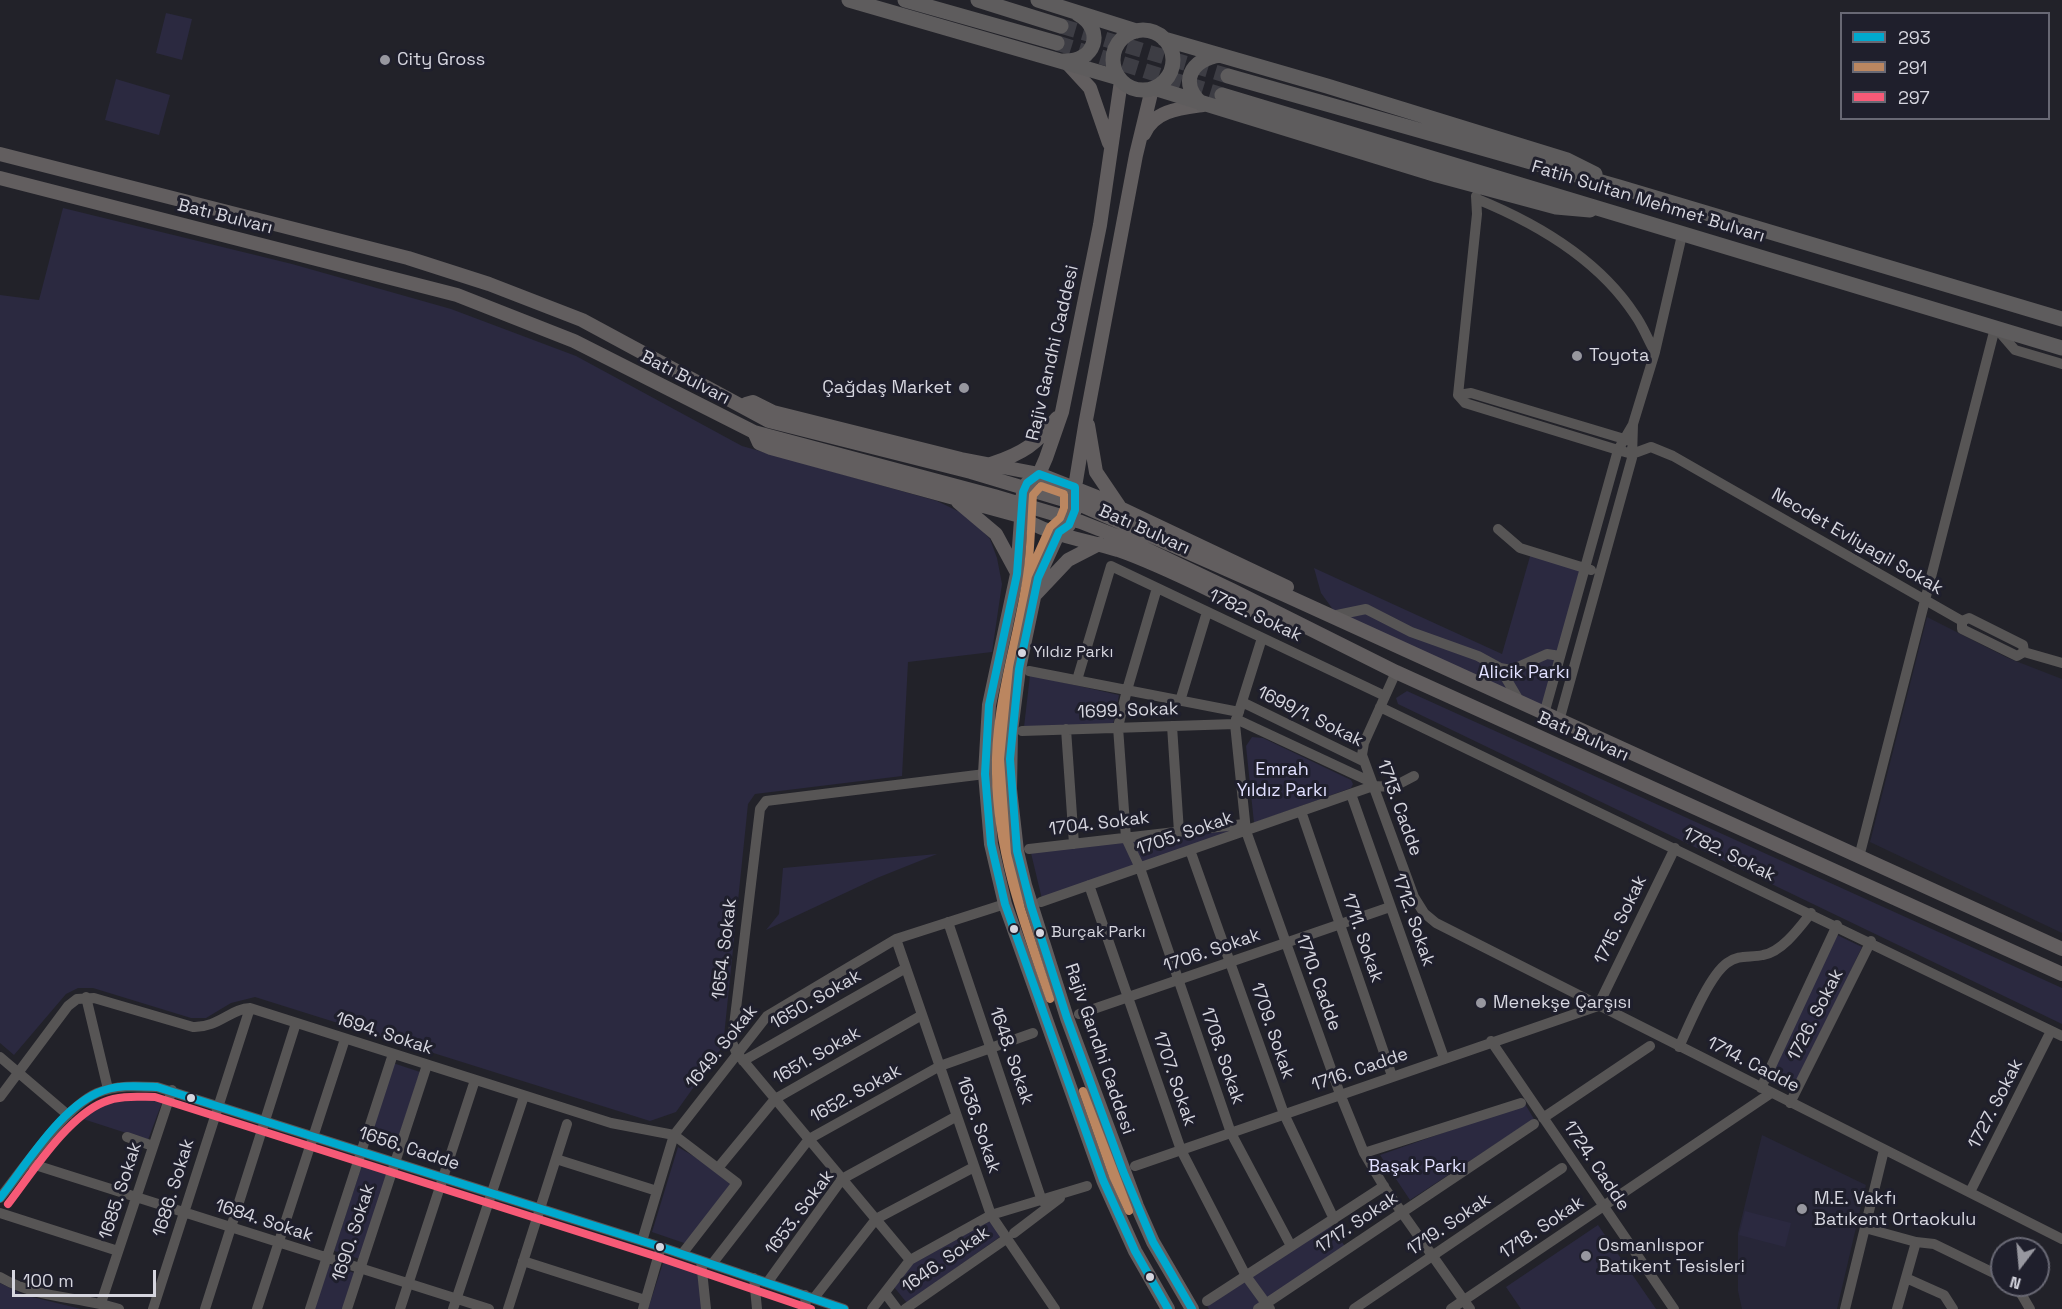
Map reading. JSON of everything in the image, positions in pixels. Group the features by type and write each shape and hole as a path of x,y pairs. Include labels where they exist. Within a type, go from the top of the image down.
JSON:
{"highway":[{"path":"849,0 1120,80 1140,90 1153,88 1166,80 1172,63 1172,55 1164,39"},
{"path":"905,0 1057,43"},
{"path":"978,0 1062,26"},
{"path":"1038,0 1136,32"},
{"path":"1061,62 1078,60 1088,54 1093,44 1094,33 1091,24 1069,9"},
{"path":"1120,80 1113,64 1113,54 1123,38 1136,32 1149,31 1164,39 1567,160 1618,187"},
{"path":"1203,105 1192,93 1190,77 1198,63 1208,57 1220,56"},
{"name":"Fatih Sultan Mehmet Bulvarı","path":"1228,76 1618,187 2062,319"},
{"path":"1153,88 1476,192 1556,207 1612,212"},
{"name":"Fatih Sultan Mehmet Bulvarı","path":"1222,95 1562,194 1682,234 2062,348"}],"main road":[{"path":"1061,62 1090,88 1111,148"},
{"name":"Rajiv Gandhi Caddesi","path":"1120,80 1100,225 1062,412 1039,474 1027,483 1020,516 1017,574 990,696 985,774 992,844 1005,904 1103,1180 1135,1251 1168,1309"},
{"name":"Rajiv Gandhi Caddesi","path":"1153,88 1136,155 1086,420 1075,510 1069,525 1059,532 1038,578 1018,669 1011,731 1010,789 1017,851 1031,906 1067,1018 1123,1171 1154,1242 1192,1309"},
{"path":"1136,155 1146,129 1157,117 1174,109 1203,105"},
{"name":"Batı Bulvarı","path":"0,154 408,258 489,284 582,320 769,421 971,472 1081,505 2062,949"},
{"name":"Batı Bulvarı","path":"0,178 457,295 574,341 759,434 994,496 1081,522 1223,586 1396,672 2062,974"},
{"path":"738,405 753,402 774,412 1039,474 1076,487 1248,567 1351,622 1356,629"},
{"path":"989,464 1022,453 1033,445 1062,412"},
{"path":"1086,420 1096,472 1112,499 1122,509"},
{"path":"759,434 759,443 771,448 1020,516 1033,526 1047,531 1059,532 1099,544 1151,564 1302,634 1320,634"},
{"path":"951,497 996,534 1017,574"},
{"path":"1034,596 1068,560 1099,544"}],"street":[{"path":"1476,192 1557,240 1601,274 1635,315 1655,352"},
{"path":"1476,192 1478,214 1458,395 1465,403 1632,454 1651,447"},
{"path":"1559,721 1632,454 1629,440 1655,352 1682,234"},
{"path":"1995,328 2015,350 2062,364"},
{"path":"1859,857 1995,328"},
{"name":"Necdet Evliyagil Sokak","path":"1458,395 1471,393 1629,440 1673,456 1962,621 1962,628 1971,633 2018,656 2024,652 2062,663"},
{"path":"1544,714 1618,450 1629,440"},
{"path":"1498,529 1520,548 1600,573"},
{"name":"1782. Sokak","path":"1077,680 1111,566 1385,696"},
{"path":"1126,838 1118,727 1126,690 1157,588"},
{"path":"1337,615 1366,609 1411,632 1478,656 1500,668 1511,670 1547,654 1560,656"},
{"path":"1179,700 1207,612"},
{"name":"1710. Cadde","path":"1262,638 1238,714 1245,827 1340,1094 1364,1153 1384,1186 1467,1305"},
{"path":"1428,662 1436,642"},
{"path":"1500,668 1522,705"},
{"path":"1029,671 1179,700 1238,714"},
{"name":"1713. Cadde","path":"1396,672 1364,743 1363,761 1414,897 1431,919"},
{"name":"1782. Sokak","path":"1380,707 1871,941 2062,1036"},
{"name":"1699. Sokak","path":"1022,731 1172,726 1238,714"},
{"name":"1699/1. Sokak","path":"1238,714 1363,761"},
{"name":"1699/1. Sokak","path":"1238,714 1372,784"},
{"path":"1172,726 1179,832"},
{"path":"1066,729 1074,844"},
{"name":"1654. Sokak","path":"739,1056 731,1034 762,804 766,801 985,774"},
{"name":"1705. Sokak","path":"1041,902 1190,850 1245,827 1351,794 1372,784 1393,787 1414,776"},
{"name":"1712. Sokak","path":"1351,794 1444,1058"},
{"name":"1711. Sokak","path":"1301,811 1392,1076"},
{"name":"1704. Sokak","path":"1029,849 1245,827"},
{"name":"1708. Sokak","path":"1126,838 1140,868 1231,1132 1291,1246"},
{"name":"1715. Sokak","path":"1598,1006 1675,848"},
{"name":"1709. Sokak","path":"1190,850 1284,1114 1334,1219"},
{"name":"1707. Sokak","path":"1089,885 1181,1150 1246,1276 1265,1307"},
{"name":"1649. Sokak","path":"642,1241 674,1135 739,1056 773,1010 896,939 1005,904"},
{"name":"1706. Sokak","path":"1079,1014 1390,907"},
{"path":"1679,1047 1706,992 1725,964 1744,956 1764,955 1792,938 1811,913"},
{"name":"1714. Cadde","path":"1431,919 1598,1006 2062,1239"},
{"name":"1648. Sokak","path":"948,922 1042,1201"},
{"name":"1726. Sokak","path":"1766,1090 1837,925"},
{"name":"1636. Sokak","path":"896,939 991,1215 1010,1236 1055,1309"},
{"name":"1726. Sokak","path":"1790,1103 1871,941"},
{"name":"1650. Sokak","path":"739,1056 906,968"},
{"path":"86,997 108,1089"},
{"path":"0,1097 68,1006 77,999 86,997 193,1027 208,1026 250,1008"},
{"name":"1716. Cadde","path":"1135,1166 1491,1041 1598,1006"},
{"name":"1694. Sokak","path":"250,1008 611,1123 674,1135"},
{"name":"1686. Sokak","path":"153,1309 250,1008"},
{"name":"1651. Sokak","path":"718,1168 775,1099 922,1015"},
{"path":"205,1309 296,1023"},
{"name":"1727. Sokak","path":"1970,1192 2051,1031"},
{"name":"1652. Sokak","path":"707,1262 808,1139 940,1066 1033,1033"},
{"path":"256,1309 345,1039"},
{"name":"1724. Cadde","path":"1491,1041 1539,1121 1604,1206 1674,1309"},
{"name":"1717. Sokak","path":"1265,1307 1650,1046"},
{"path":"310,1309 393,1054"},
{"path":"739,1056 910,1260"},
{"path":"0,1057 68,1115"},
{"name":"1690. Sokak","path":"346,1309 426,1065"},
{"path":"400,1309 475,1080"},
{"name":"1656. Cadde","path":"0,1198 68,1115 87,1098 108,1089 140,1086 172,1090 661,1247 844,1309"},
{"name":"1685. Sokak","path":"101,1303 172,1090"},
{"name":"1718. Sokak","path":"1451,1309 1467,1305 1766,1090"},
{"path":"454,1305 524,1096"},
{"path":"1364,1153 1521,1102"},
{"name":"1653. Sokak","path":"767,1282 842,1179 957,1116"},
{"path":"508,1309 567,1124"},
{"path":"674,1135 737,1183 682,1254"},
{"path":"127,1137 153,1146"},
{"path":"1845,1309 1884,1150"},
{"path":"556,1159 657,1191"},
{"name":"1684. Sokak","path":"29,1163 408,1285 454,1305 489,1309"},
{"path":"806,1309 810,1296 876,1219 974,1167"},
{"name":"1719. Sokak","path":"1354,1309 1562,1168"},
{"path":"872,1309 910,1260 991,1215 1087,1186"},
{"name":"1717. Sokak","path":"1207,1301 1384,1186"},
{"name":"1646. Sokak","path":"905,1309 1010,1236 1065,1194"},
{"path":"0,1213 118,1251"},
{"path":"1865,1228 1916,1242 1934,1244 1990,1271"},
{"path":"1897,1309 1916,1242"},
{"path":"523,1261 644,1305 661,1247"},
{"path":"706,1309 707,1262"},
{"path":"0,1277 42,1294 101,1303 119,1309"},
{"path":"754,1278 757,1309"},
{"path":"1906,1278 1944,1294 1953,1309"},
{"path":"885,1293 897,1309"}],"shaded area":[{"path":"1927,617 2008,658 2062,679 2062,933 1870,842"},
{"name":"M.E. Vakfı Batıkent Ortaokulu","path":"1762,1135 1866,1185 1837,1309 1742,1309 1738,1291 1738,1233"}],"green space":[{"path":"166,13 192,19 182,60 156,53"},
{"path":"116,79 170,95 159,135 105,120"},
{"path":"63,208 292,264 451,309 576,356 742,446 937,501 970,517 990,539 997,558 1002,584 992,652 908,662 902,776 755,794 748,804 723,1046 676,1112 650,1121 255,997 231,1003 206,1018 191,1018 93,988 78,988 66,994 14,1055 0,1043 0,295 39,300"},
{"name":"Alicik Parkı","path":"1531,553 1584,568 1544,714 1337,615 1321,593 1314,568 1502,654"},
{"path":"1030,675 1119,695 1113,725 1024,727"},
{"path":"1407,691 2062,988 2062,1024 1398,704 1396,698"},
{"name":"Emrah Yıldız Parkı","path":"1252,737 1263,738 1351,780 1353,784 1351,788 1254,823 1246,746"},
{"path":"1234,830 1141,864 1131,841"},
{"path":"1126,841 1137,866 1042,899 1031,853"},
{"path":"937,854 877,878 766,930 779,914 783,868"},
{"path":"1837,935 1862,947 1793,1092 1769,1080"},
{"path":"393,1063 420,1072 395,1149 368,1140"},
{"path":"133,1095 164,1097 148,1140 83,1119 100,1103"},
{"name":"Başak Parkı","path":"1525,1104 1534,1119 1410,1200 1380,1155"},
{"path":"678,1147 707,1164 734,1184 687,1244 652,1232"},
{"path":"363,1162 388,1170 360,1259 334,1251"},
{"path":"1745,1211 1791,1223 1785,1247 1739,1235"},
{"path":"990,1221 1001,1236 907,1303 894,1287 911,1263"},
{"path":"1330,1224 1346,1248 1254,1309 1209,1309 1207,1306"},
{"name":"Osmanlıspor Batıkent Tesisleri","path":"1598,1225 1656,1309 1521,1309 1506,1287"},
{"path":"664,1260 698,1271 702,1309 648,1309"},
{"path":"329,1265 355,1273 343,1309 314,1309"},
{"path":"0,1283 24,1295 81,1309 0,1309"}],"tunnel":[{"path":"1061,26 1228,76"},
{"path":"1057,43 1222,95"}],"transit line":[{"name":"293","path":"1168,1309 1135,1251 1103,1180 1005,904 991,844 985,774 989,705 1017,574 1023,492 1027,483 1039,474 1075,487 1075,510 1069,525 1059,532 1038,578 1019,669 1010,759 1017,851 1031,906 1067,1018 1123,1171 1153,1242 1192,1309"},
{"name":"291","path":"1041,486 1033,495 1028,566 1023,601 1002,699 996,749 996,774 1001,832 1007,860 1022,916 1050,999 1021,909 1007,854 1000,759 1009,667 1028,576 1050,527 1060,518 1064,508 1064,494 1041,486"},
{"name":"293","path":"0,1198 56,1125 83,1101 112,1088 157,1087 661,1247 844,1309"},
{"name":"291","path":"1083,1091 1129,1211 1113,1176 1083,1091"},
{"name":"297","path":"8,1204 51,1147 90,1109 116,1098 155,1097 658,1257 811,1309"}],"place":[{"name":"City Gross","path":"385,60"},
{"name":"Toyota","path":"1577,356"},
{"name":"Çağdaş Market","path":"964,388"},
{"name":"Yıldız Parkı","path":"1022,653"},
{"name":"Burçak Parkı","path":"1040,933"},
{"name":"Menekşe Çarşısı","path":"1481,1003"},
{"name":"M.E. Vakfı Batıkent Ortaokulu","path":"1802,1209"},
{"name":"Osmanlıspor Batıkent Tesisleri","path":"1586,1256"}]}
